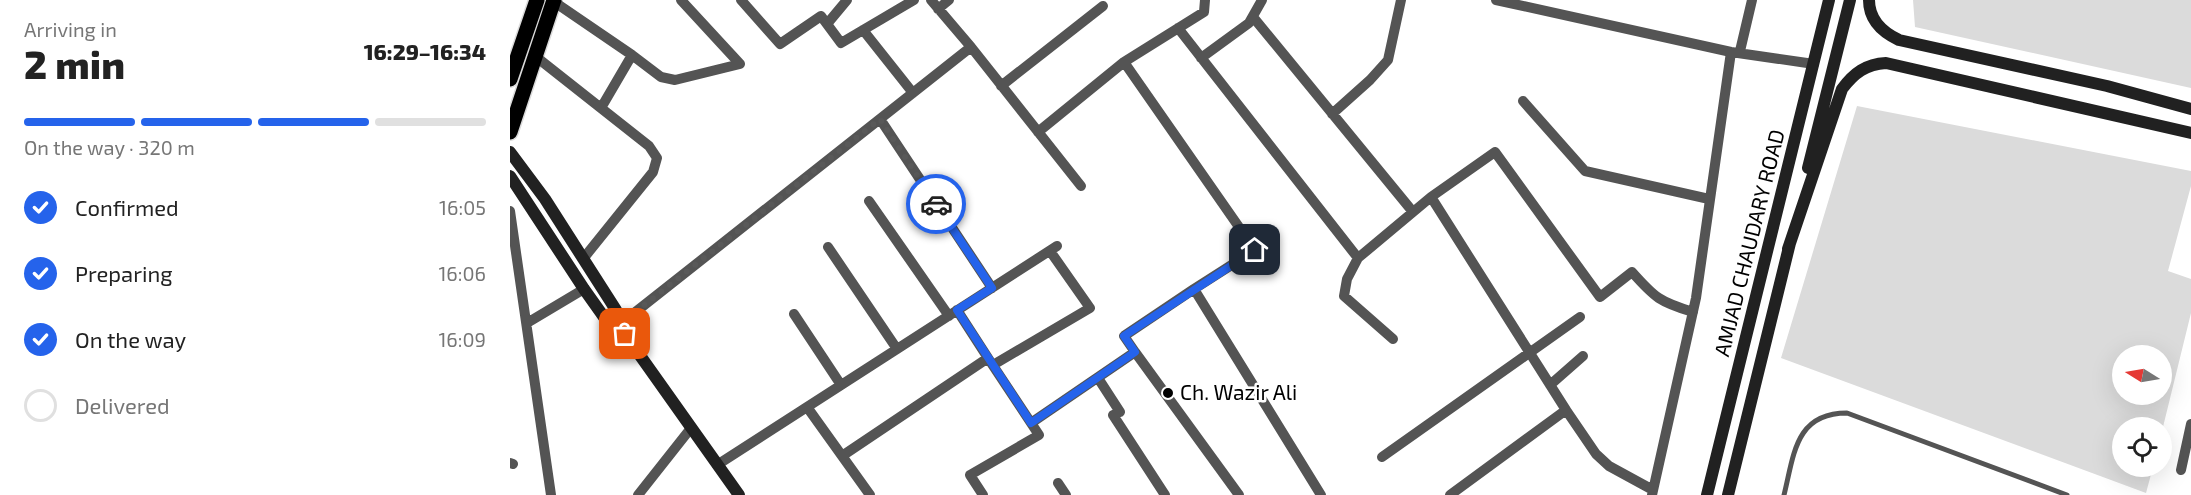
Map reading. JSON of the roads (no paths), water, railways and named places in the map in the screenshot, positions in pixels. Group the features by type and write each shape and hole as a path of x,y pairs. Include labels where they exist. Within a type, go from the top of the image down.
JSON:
{"main road":[{"path":"510,80 537,0"},
{"name":"AMJAD CHAUDARY ROAD","path":"1707,495 1829,0"},
{"name":"AMJAD CHAUDARY ROAD","path":"1728,495 1850,0"},
{"path":"1869,0 1869,9 1874,21 1886,34 1899,40 2107,86 2191,109"},
{"path":"510,132 554,1"},
{"path":"1788,249 1842,89 1852,76 1875,64 1886,63 2191,133"},
{"path":"510,152 616,310 618,324 739,495"},
{"path":"510,176 606,320 618,324"}],"street":[{"path":"554,1 661,77 675,80 740,64 681,0"},
{"path":"741,0 780,44 821,16 841,43 914,0"},
{"path":"827,24 847,0"},
{"path":"949,0 934,4 971,47 1080,186"},
{"path":"1038,132 1124,62 1204,12 1205,0"},
{"path":"1201,58 1229,40 1253,17 1262,0"},
{"path":"1332,114 1370,80 1388,60 1401,0"},
{"path":"1496,0 1521,2 1735,52 1814,64"},
{"path":"1431,197 1550,386 1596,454 1609,466 1653,492 1693,312 1709,199 1735,52 1752,0"},
{"path":"1001,86 1103,6"},
{"path":"1253,17 1413,212"},
{"path":"1178,28 1358,258"},
{"path":"863,30 913,93"},
{"path":"618,324 971,47"},
{"path":"601,108 632,55"},
{"path":"535,56 649,146 657,158 653,172 583,259"},
{"path":"1124,62 1255,250 1124,336 1239,495"},
{"path":"1523,101 1585,171 1709,199"},
{"path":"880,119 992,288"},
{"path":"1393,339 1344,296 1347,279 1358,258 1431,197 1495,152 1600,297 1632,272 1653,296 1664,304 1693,312"},
{"path":"869,201 990,362 1040,435 970,475 983,495"},
{"path":"529,204 511,211 551,495"},
{"path":"828,248 897,349"},
{"path":"717,465 1053,248 1090,308 990,362 842,456"},
{"path":"527,323 584,289"},
{"path":"1194,289 1321,495"},
{"path":"794,314 841,385"},
{"path":"1382,457 1580,317"},
{"path":"1031,423 1135,352"},
{"path":"1550,386 1583,356"},
{"path":"1098,378 1120,412 1113,415 1165,495"},
{"path":"807,407 870,495"},
{"path":"1450,495 1566,410"},
{"path":"2181,470 2191,424"},
{"path":"638,495 691,428"},
{"path":"1058,483 1066,495"}],"lane":[{"path":"1784,495 1801,434 1820,418 1832,413 1847,412 2067,495"}],"place":[{"name":"Ch. Wazir Ali","path":"1168,393"}]}
